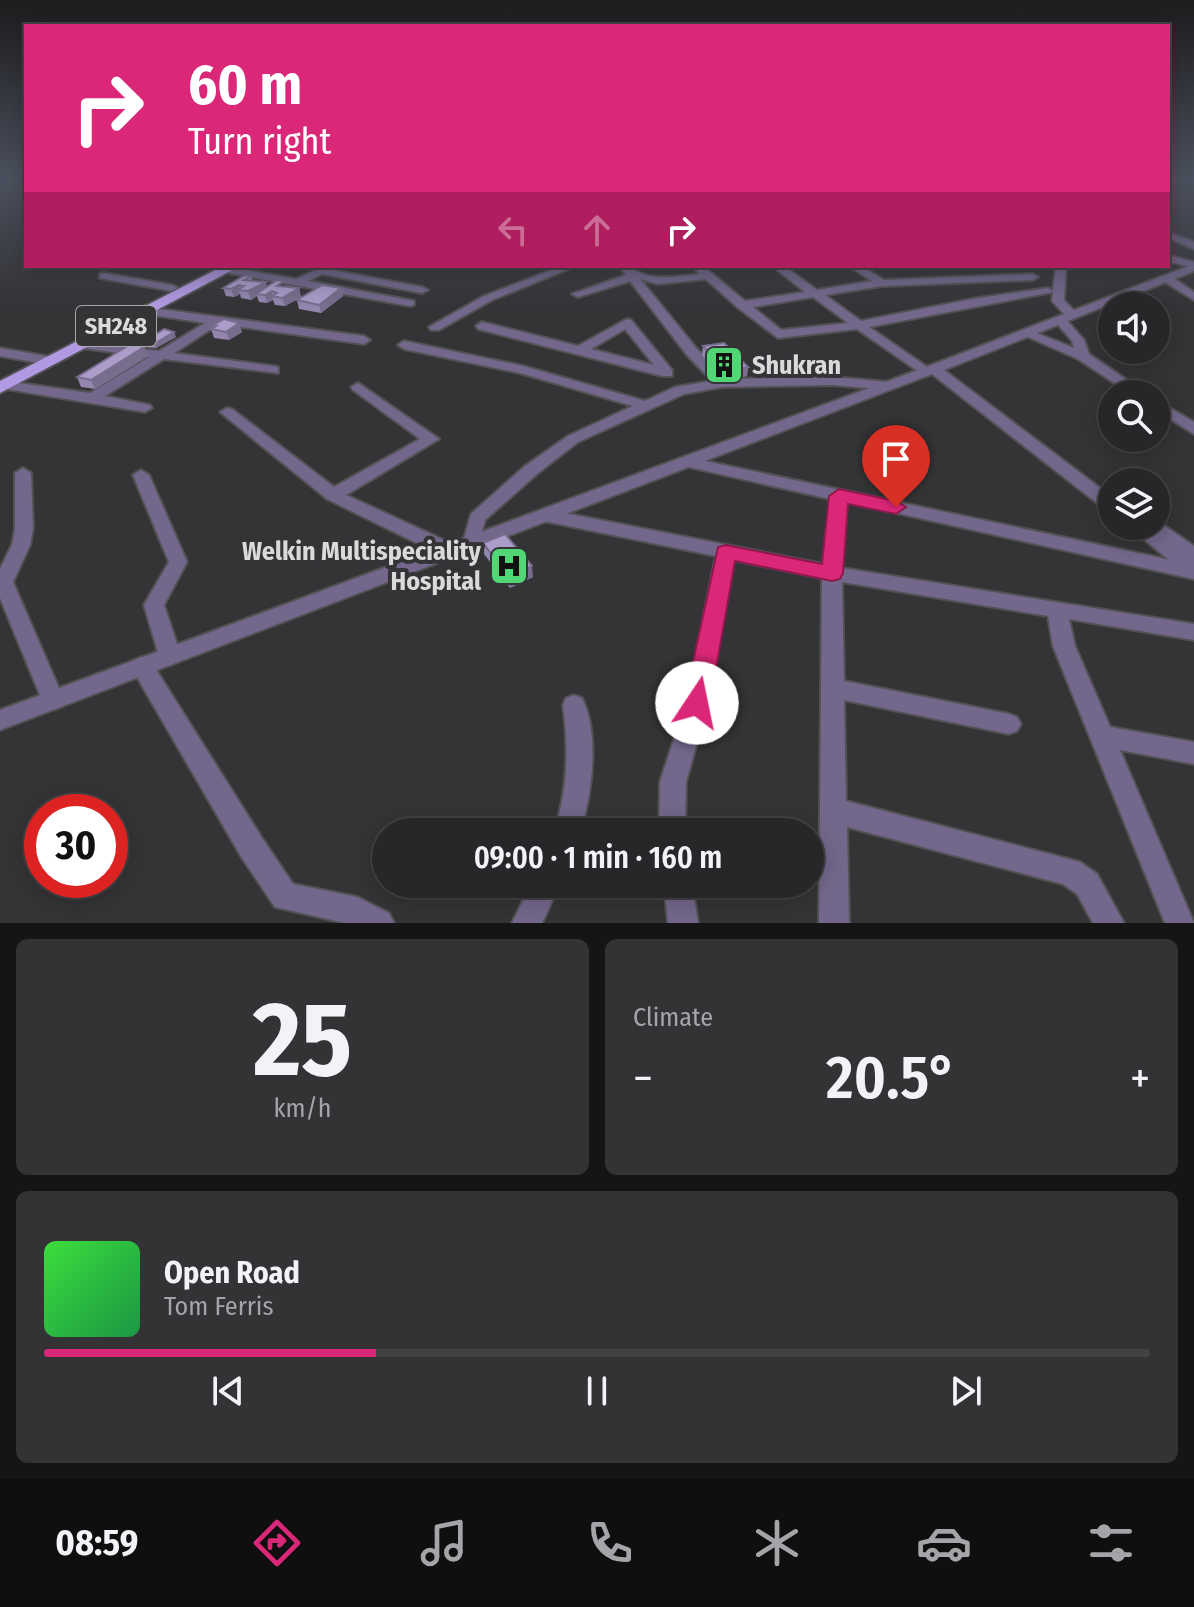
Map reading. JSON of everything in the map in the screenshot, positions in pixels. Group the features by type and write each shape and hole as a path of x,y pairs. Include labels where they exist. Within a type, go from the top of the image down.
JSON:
{"main road":[{"name":"SH248","path":"2,384 172,288 220,268"},
{"name":"SH248","path":"45,359 82,344 220,268"}],"street":[{"path":"1170,236 1194,246"},
{"path":"1170,259 1192,269"},
{"path":"227,268 410,303"},
{"path":"435,327 488,298 566,268"},
{"path":"699,268 778,334 859,325 972,302 1053,296"},
{"path":"780,268 859,325 934,369 1098,483"},
{"path":"857,268 882,283"},
{"path":"893,268 903,281"},
{"path":"959,268 968,280"},
{"path":"1024,268 1053,296 1078,340 1083,356"},
{"path":"1053,296 1060,268"},
{"path":"0,720 1192,269"},
{"path":"296,283 321,271 422,290"},
{"path":"578,294 629,272 668,281 708,276"},
{"path":"629,272 692,352 722,383"},
{"path":"104,276 172,288"},
{"path":"741,305 882,283 1033,277"},
{"path":"1166,278 1194,297"},
{"path":"144,311 364,340"},
{"path":"92,398 216,321"},
{"path":"580,350 627,323 680,390"},
{"path":"482,326 666,372"},
{"path":"1025,333 1083,356 1119,380"},
{"path":"82,344 273,370"},
{"path":"404,345 523,370 647,406"},
{"path":"0,352 45,359"},
{"path":"934,369 1098,495"},
{"path":"472,542 477,518 531,470 573,439 680,390 722,383 833,381 889,386"},
{"path":"2,384 145,408"},
{"path":"333,495 431,439 358,387"},
{"path":"227,412 333,495 450,551"},
{"path":"1170,413 1194,429"},
{"path":"686,462 1194,571"},
{"path":"23,473 24,529 21,545 6,562 3,582 53,700"},
{"path":"141,475 178,562 154,605 170,656"},
{"path":"834,923 832,573 839,496"},
{"path":"544,515 832,573 1194,632"},
{"path":"1170,537 1194,555"},
{"path":"1155,540 1194,571"},
{"path":"672,818 673,782 697,703 726,552"},
{"path":"1057,610 1064,646 1180,923"},
{"path":"142,666 285,897 357,911 379,923"},
{"path":"835,689 1009,724"},
{"path":"570,818 579,769 580,740 574,705"},
{"path":"1101,736 1194,753"},
{"path":"835,811 1070,872 1087,884 1109,923"},
{"path":"527,923 539,898"},
{"path":"680,898 683,923"}],"building":[{"path":"245,275 251,276 244,280 266,282 248,291 238,290 244,286 239,285 231,289 223,288"},
{"path":"277,280 284,281 277,286 299,288 282,298 272,296 277,293 272,291 265,295 256,294"},
{"path":"322,285 341,288 319,305 297,300"},
{"path":"127,318 150,322 121,337 101,332"},
{"path":"224,319 239,323 226,332 211,329 216,326 212,326"},
{"path":"164,329 174,332 154,344 144,342"},
{"path":"724,343 748,367 725,371 703,346"},
{"path":"131,344 144,347 91,380 77,377"},
{"path":"505,534 532,566 509,577 483,543"}],"place":[{"name":"Shukran","path":"724,365"},
{"name":"Welkin Multispeciality Hospital","path":"509,566"}],"route":[{"path":"697,703 726,552 832,573 839,496 896,507"}]}
